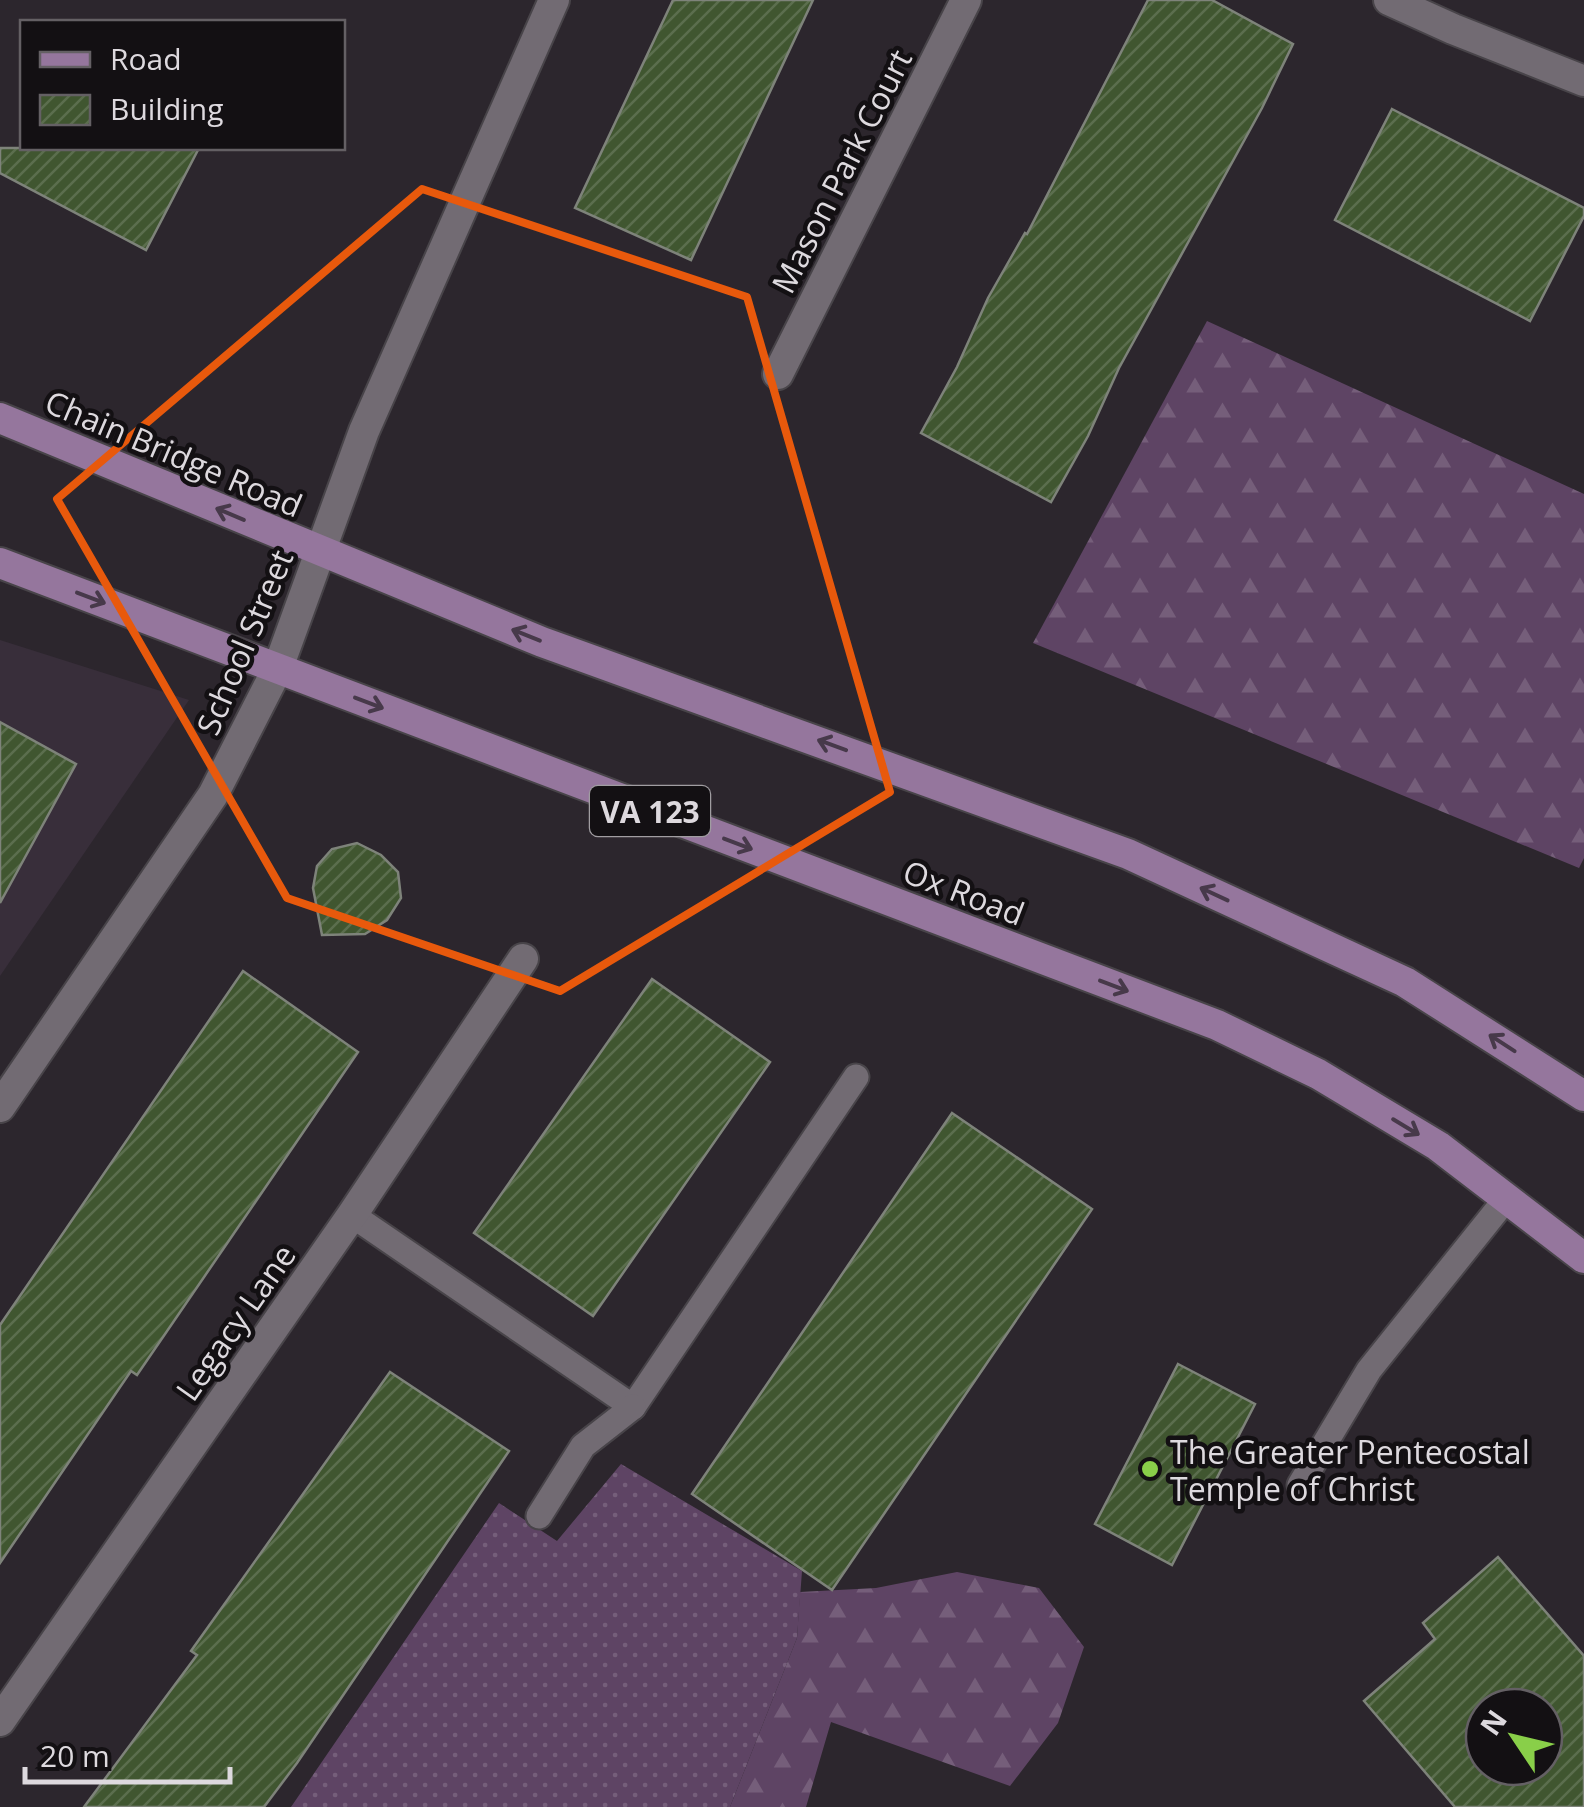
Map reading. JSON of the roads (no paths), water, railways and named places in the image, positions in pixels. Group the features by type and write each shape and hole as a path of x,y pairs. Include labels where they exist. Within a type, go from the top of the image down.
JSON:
{"main road":[{"name":"Chain Bridge Road","path":"0,418 320,552"},
{"path":"320,552 542,642 1128,854 1405,982 1584,1096"},
{"name":"VA 123","path":"0,563 278,668"},
{"name":"Ox Road","path":"278,668 1218,1025 1318,1074 1438,1146 1584,1258"}],"street":[{"name":"School Street","path":"0,1107 10,1070 213,794 278,668 364,431 554,0"},
{"name":"Mason Park Court","path":"778,374 966,0"},
{"path":"1390,0 1453,30 1584,80"},
{"name":"Legacy Lane","path":"0,1721 352,1215 523,959"}],"lane":[{"path":"539,1516 583,1446 634,1406 856,1077"},
{"path":"1300,1485 1369,1370 1506,1199"},
{"path":"352,1215 634,1406"}],"place":[{"name":"The Greater Pentecostal Temple of Christ","path":"1150,1469"}]}
